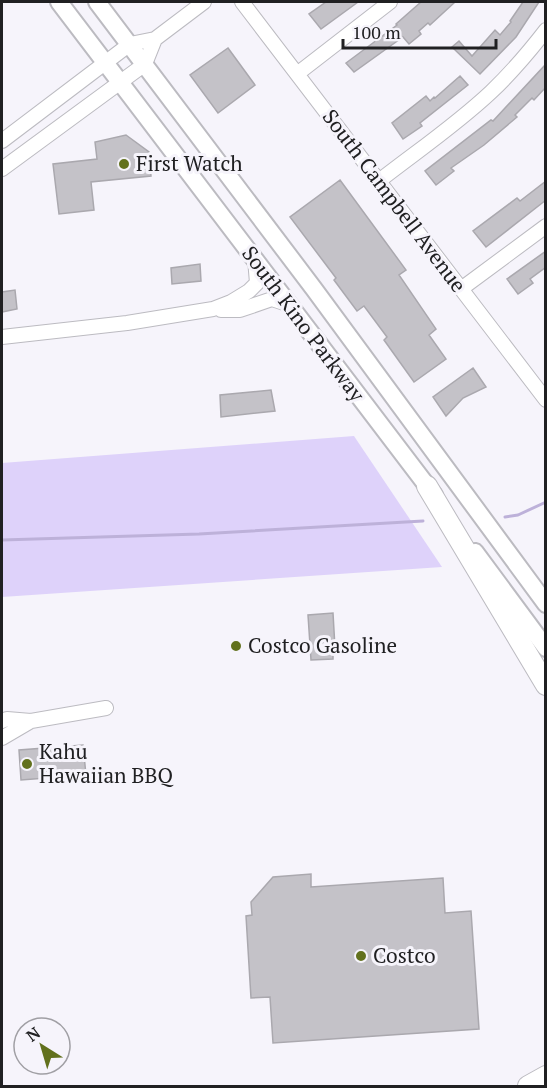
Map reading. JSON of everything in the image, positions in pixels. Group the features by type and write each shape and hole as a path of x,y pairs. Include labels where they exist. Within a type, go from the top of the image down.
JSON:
{"highway":[{"path":"427,486 546,686"},
{"path":"528,1086 546,1076"}],"main road":[{"name":"South Kino Parkway","path":"58,2 427,486 546,648"},
{"name":"South Kino Parkway","path":"97,2 546,604"},
{"path":"365,404 387,388"}],"street":[{"path":"2,141 130,44 155,39 204,2"},
{"name":"South Campbell Avenue","path":"242,2 545,398"},
{"path":"297,74 390,2"},
{"path":"379,180 492,92 546,30"},
{"path":"2,169 145,64 155,39"},
{"path":"461,289 546,226"},
{"path":"213,309 231,302 257,283 255,259"},
{"path":"2,337 213,309 240,310 272,299 290,305"},
{"path":"2,721 7,719 31,721 106,708"},
{"path":"2,738 31,721"}],"shaded area":[{"path":"354,436 442,567 2,597 2,463"}],"building":[{"path":"326,2 358,2 321,29 309,14"},
{"path":"421,2 455,2 430,25 428,23 419,31 421,34 409,44 403,37 354,72 346,63 397,25"},
{"path":"523,2 539,2 516,37 480,74 452,47 459,41 472,56 495,30 500,35"},
{"path":"228,48 255,85 218,113 190,75"},
{"path":"546,64 546,87 515,115 517,117 484,145 451,168 454,171 436,185 425,171 491,120 493,121"},
{"path":"460,76 468,85 420,123 422,126 403,139 392,123 426,96 430,101 435,98"},
{"path":"126,135 149,152 151,176 91,182 94,210 59,214 53,164 97,159 95,142"},
{"path":"340,180 406,270 399,275 436,329 429,335 446,359 414,382 384,340 387,337 364,306 357,311 334,280 336,278 290,217"},
{"path":"546,181 546,200 486,247 473,231 517,198 520,201"},
{"path":"546,251 546,267 530,279 533,283 518,294 507,279"},
{"path":"200,264 201,281 172,284 171,268"},
{"path":"15,290 17,309 2,312 2,292"},
{"path":"473,368 486,387 463,398 446,416 433,397"},
{"path":"271,390 275,411 221,417 220,395"},
{"path":"333,613 335,648 333,648 333,659 311,660 308,615"},
{"path":"83,745 86,775 21,780 19,750"},
{"name":"Costco","path":"311,874 311,887 443,878 445,913 471,911 479,1029 273,1043 270,997 251,998 246,916 252,915 251,902 273,877"}],"waterway":[{"path":"505,517 518,515 546,502"},
{"path":"2,540 199,534 423,521"}],"place":[{"name":"First Watch","path":"124,164"},
{"name":"Costco Gasoline","path":"236,646"},
{"name":"Kahu Hawaiian BBQ","path":"27,764"},
{"name":"Costco","path":"361,956"}]}
